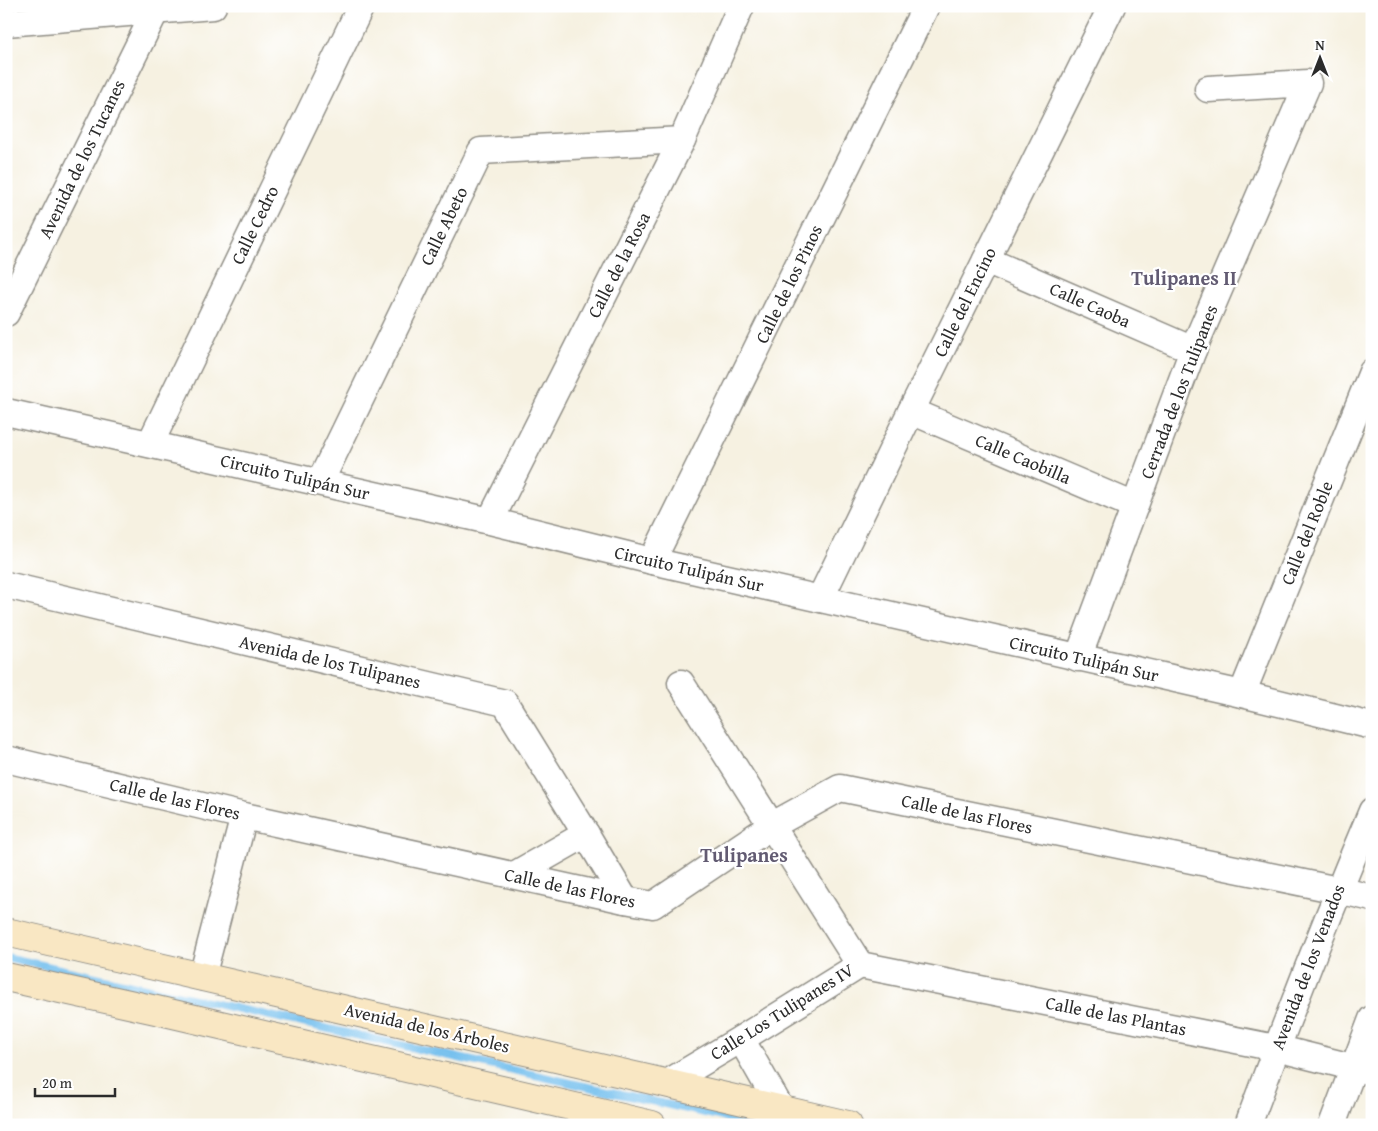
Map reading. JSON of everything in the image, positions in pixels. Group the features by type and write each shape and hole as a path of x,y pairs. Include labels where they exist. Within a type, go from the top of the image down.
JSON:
{"main road":[{"name":"Avenida de los Árboles","path":"6,932 669,1082 848,1125"},
{"path":"6,977 166,1012 652,1125"}],"street":[{"path":"6,23 157,8 213,6"},
{"name":"Calle Cedro","path":"150,444 361,6"},
{"name":"Calle de la Rosa","path":"490,521 682,140 741,6"},
{"name":"Calle de los Pinos","path":"652,561 926,6"},
{"name":"Calle del Encino","path":"820,599 1112,6"},
{"name":"Avenida de los Tucanes","path":"6,312 157,8"},
{"name":"Cerrada de los Tulipanes","path":"1078,658 1193,350 1308,83 1208,89"},
{"name":"Calle Abeto","path":"320,482 481,151 682,140"},
{"name":"Calle Caoba","path":"986,260 1193,350"},
{"name":"Calle del Roble","path":"1242,694 1372,372"},
{"name":"Circuito Tulipán Sur","path":"6,412 490,521 652,561 1242,694 1372,726"},
{"name":"Calle Caobilla","path":"911,412 1135,506"},
{"name":"Avenida de los Tulipanes","path":"6,585 505,703 625,900"},
{"name":"Calle Los Tulipanes IV","path":"669,1082 860,965 681,683"},
{"name":"Calle de las Flores","path":"6,759 244,816 653,905 771,826 840,788 1372,898"},
{"name":"Avenida de los Venados","path":"1248,1125 1338,890 1372,811"},
{"path":"202,977 244,816"},
{"path":"514,875 586,834"},
{"name":"Calle de las Plantas","path":"860,965 1276,1048 1362,1069"},
{"path":"1332,1125 1362,1069 1372,1019"},
{"path":"741,1039 781,1109"}],"waterway":[{"path":"6,957 759,1125"}],"district":[{"name":"Tulipanes II","path":"1184,278"},
{"name":"Tulipanes","path":"744,855"}]}
